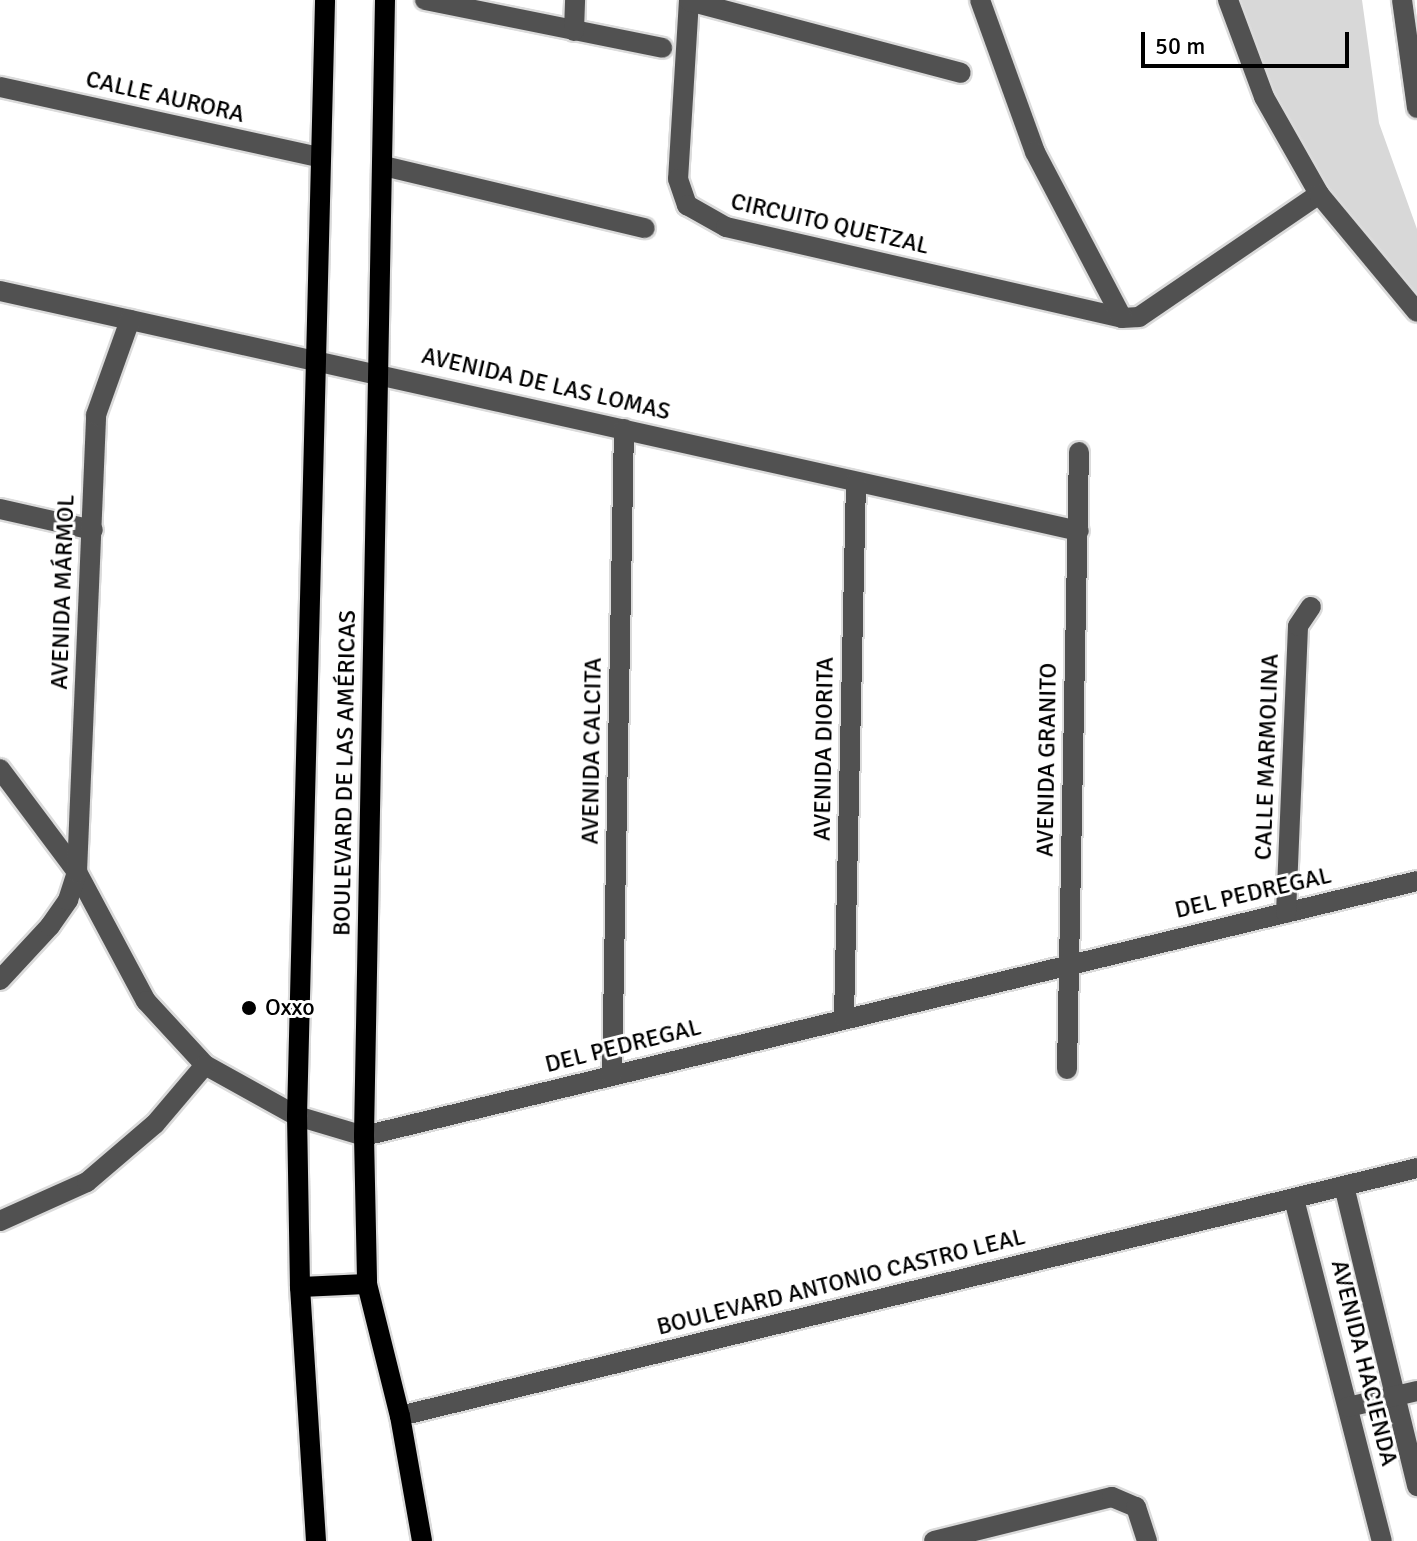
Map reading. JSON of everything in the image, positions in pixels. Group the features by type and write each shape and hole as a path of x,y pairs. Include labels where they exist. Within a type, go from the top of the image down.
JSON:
{"main road":[{"name":"BOULEVARD DE LAS AMÉRICAS","path":"316,1541 300,1287 297,1116 313,583 313,358 325,0"},
{"name":"BOULEVARD DE LAS AMÉRICAS","path":"385,0 364,1136 367,1284 400,1416 422,1541"},
{"path":"300,1287 367,1284"}],"street":[{"path":"425,0 662,48"},
{"path":"574,31 575,0"},
{"path":"980,0 1035,152 1122,318 1150,312 1319,194"},
{"path":"1228,0 1264,97 1319,194 1417,312"},
{"path":"1402,0 1417,108"},
{"path":"689,1 961,73"},
{"name":"CIRCUITO QUETZAL","path":"689,1 678,179 687,205 697,214 726,227 1122,318"},
{"name":"CALLE AURORA","path":"0,87 319,157"},
{"path":"384,166 645,228"},
{"name":"AVENIDA DE LAS LOMAS","path":"0,291 313,358 1079,531"},
{"name":"AVENIDA MÁRMOL","path":"77,872 96,415 101,389 130,320"},
{"name":"AVENIDA CALCITA","path":"612,1075 624,429"},
{"name":"AVENIDA GRANITO","path":"1067,1069 1079,452"},
{"name":"AVENIDA DIORITA","path":"844,1018 856,482"},
{"path":"0,509 93,530"},
{"name":"CALLE MARMOLINA","path":"1286,913 1298,626 1311,607"},
{"path":"5,778 77,872 146,1001 205,1065 297,1116 364,1136"},
{"path":"0,980 50,926 68,900 77,872"},
{"name":"DEL PEDREGAL","path":"364,1136 1068,963 1417,881"},
{"path":"0,1221 87,1182 155,1124 205,1065"},
{"name":"BOULEVARD ANTONIO CASTRO LEAL","path":"400,1416 1417,1168"},
{"name":"AVENIDA HACIENDA","path":"1344,1186 1417,1486"},
{"name":"AVENIDA HACIENDA","path":"1294,1199 1382,1541"},
{"path":"1348,1407 1417,1391"},
{"path":"934,1541 1112,1497 1136,1507 1147,1541"}],"shaded area":[{"path":"1225,0 1362,0 1379,123 1417,229 1417,293 1374,253 1302,164"}],"place":[{"name":"Oxxo","path":"249,1008"}]}
